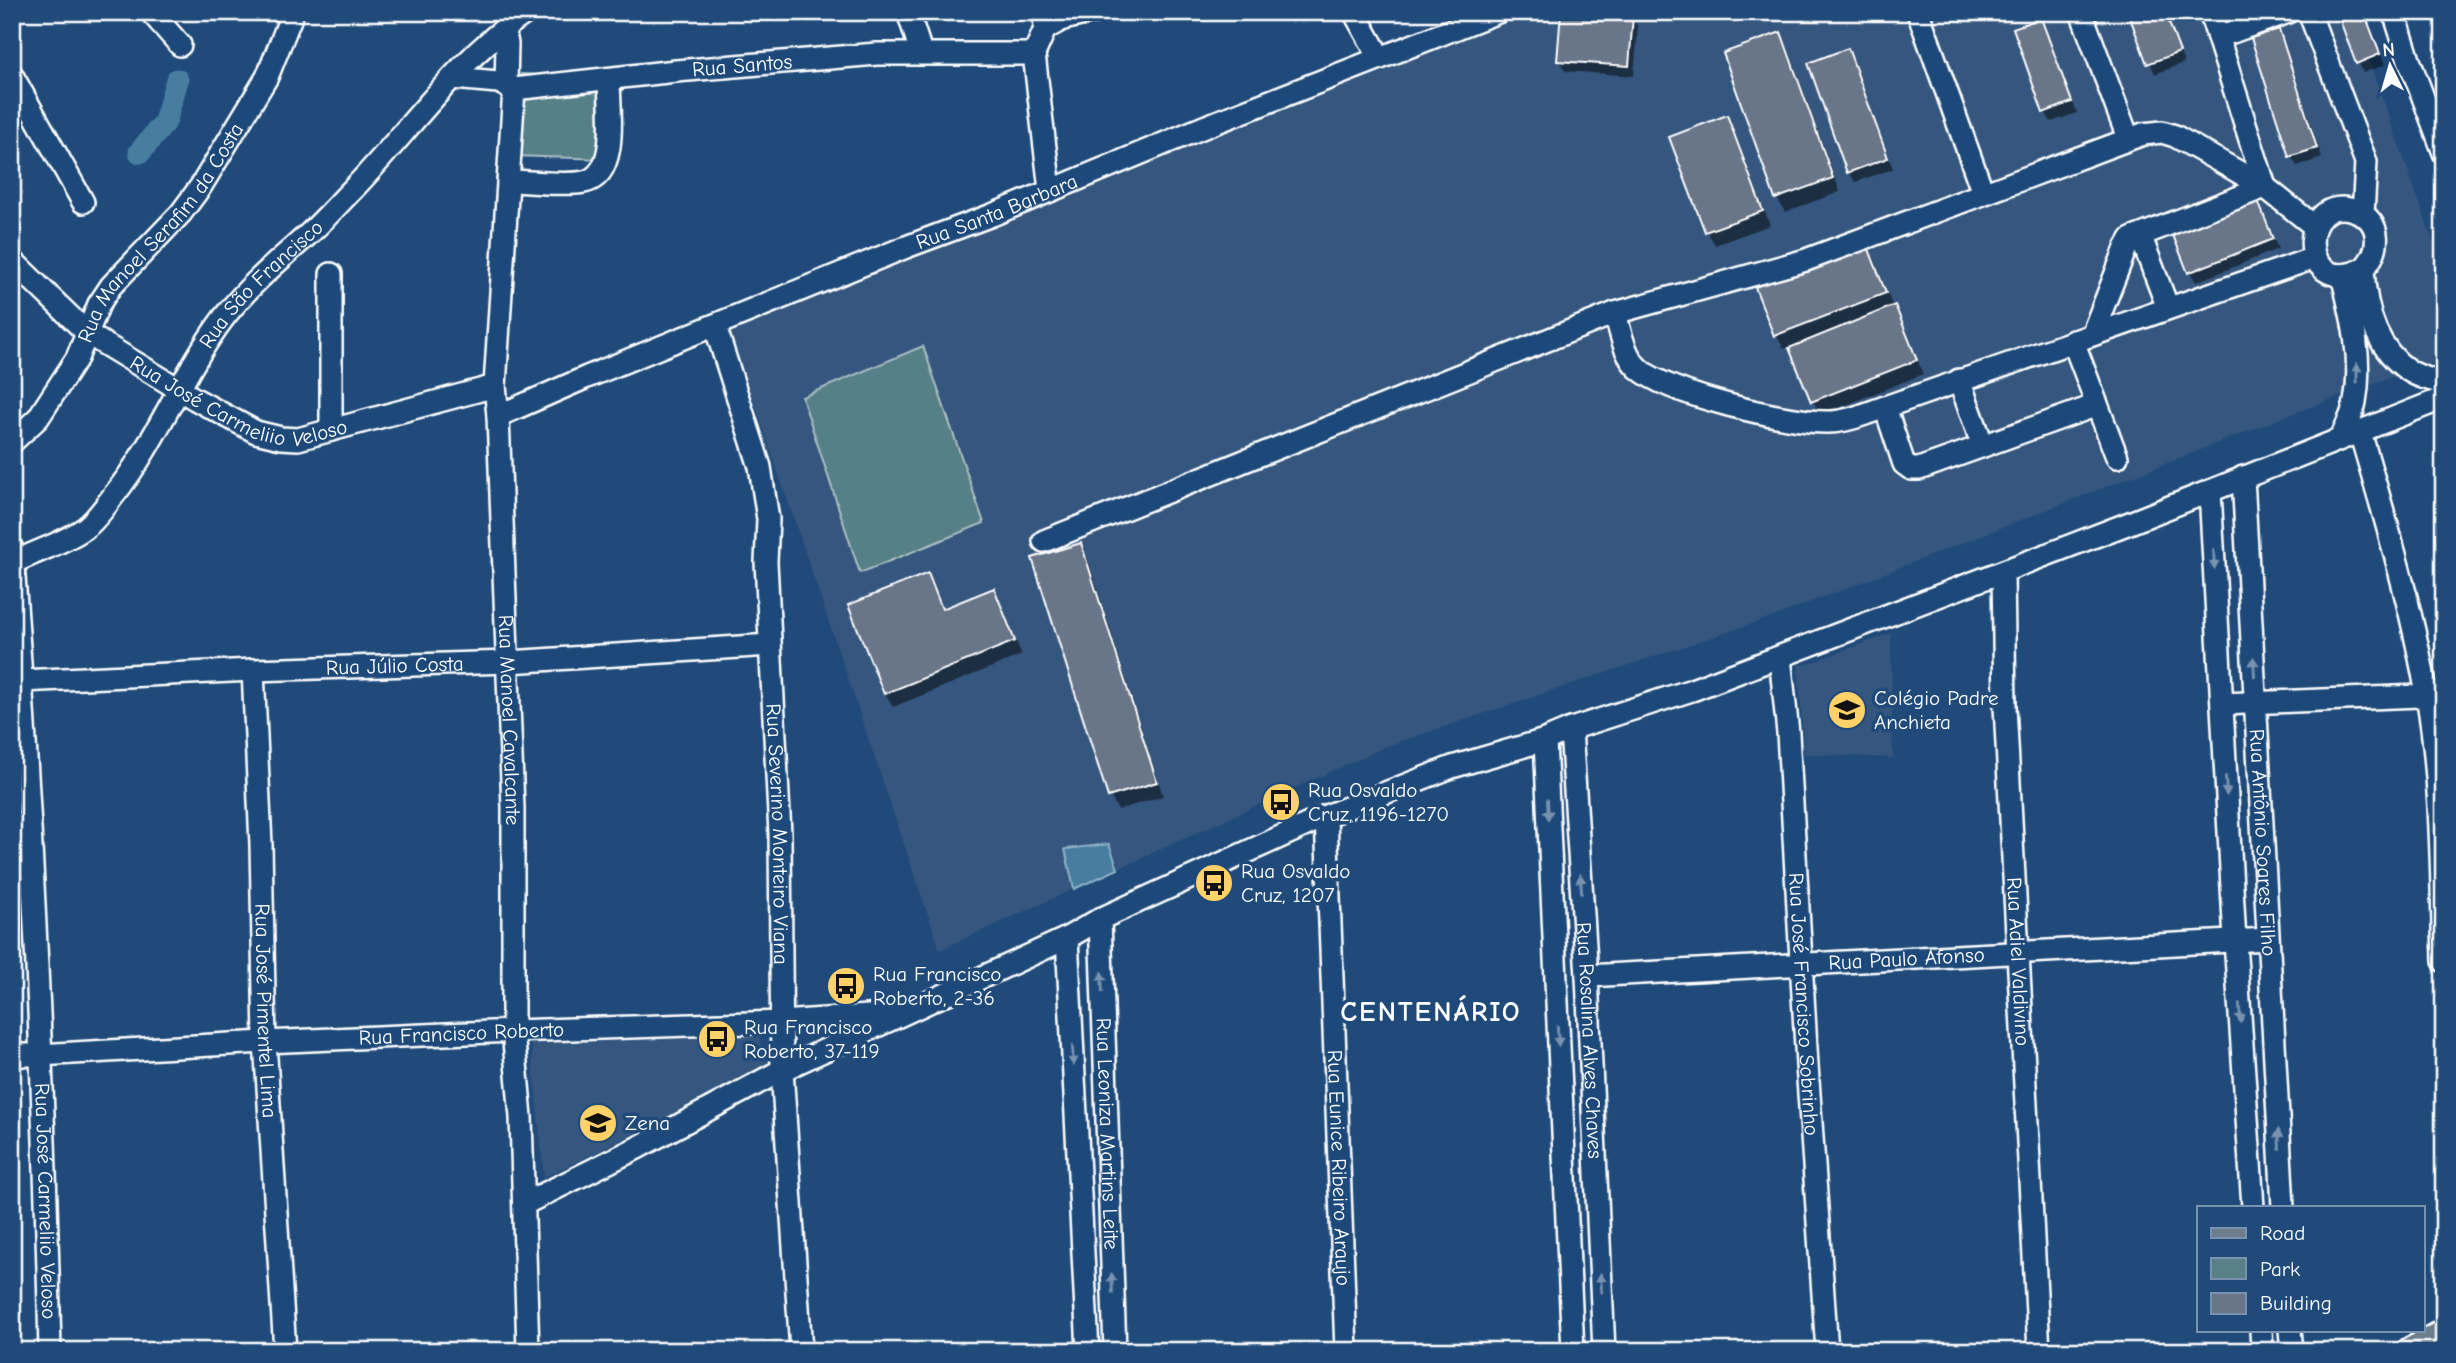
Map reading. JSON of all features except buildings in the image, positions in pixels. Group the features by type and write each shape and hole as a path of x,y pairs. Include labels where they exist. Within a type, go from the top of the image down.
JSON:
{"main road":[{"path":"2411,1351 2444,1333"}],"street":[{"path":"150,12 180,45"},
{"name":"Rua Manoel Serafim da Costa","path":"12,442 38,418 77,358 99,304 111,286 181,213 201,186 267,77 292,12"},
{"name":"Rua São Francisco","path":"13,556 86,527 131,472 164,418 178,388 225,316 250,287 340,203 453,78 503,28 527,12"},
{"path":"908,12 922,52"},
{"path":"1050,190 1034,54 1045,21 1094,12"},
{"path":"1354,12 1380,58"},
{"name":"Rua Santa Barbara","path":"498,416 587,377 1380,58 1472,17 1498,12"},
{"path":"1918,12 1983,193"},
{"path":"2081,12 2128,138"},
{"path":"2210,12 2266,187"},
{"path":"2218,37 2288,12"},
{"path":"2309,12 2366,162 2363,215"},
{"path":"2394,12 2439,127 2444,153"},
{"name":"Rua Manoel Cavalcante","path":"503,28 510,87 508,181 495,386 509,662 513,807 513,1031 521,1117 528,1351"},
{"name":"Rua Santos","path":"453,78 510,87 609,80 802,59 922,52 1034,54"},
{"path":"12,75 83,202"},
{"path":"508,181 583,182 600,173 605,165 610,137 609,80"},
{"path":"1044,541 1615,313 1806,260 2128,138 2153,132 2175,136 2266,187 2314,226"},
{"path":"2117,457 2097,405 2082,338 2126,248 2131,239 2266,187"},
{"path":"2334,210 2354,210 2363,215 2371,222 2377,242 2371,262 2353,274 2342,275 2322,267 2314,258 2311,248 2314,226 2334,210"},
{"path":"2136,237 2142,240 2168,309"},
{"path":"1615,313 1625,346 1636,367 1661,383 1705,398 1809,422 1831,422 1885,407 2314,258"},
{"name":"Rua José Carmeliio Veloso","path":"13,264 88,334 256,432 298,439 495,386"},
{"path":"2363,269 2365,298 2373,326 2388,350 2408,370 2444,383"},
{"path":"331,274 331,430"},
{"path":"2342,275 2354,331 2358,380 2351,435 2399,575 2436,695 2436,766 2444,961"},
{"name":"Rua Severino Monteiro Viana","path":"715,326 760,467 768,519 766,562 779,821 782,1070 801,1351"},
{"path":"1959,380 1983,446"},
{"path":"524,1204 637,1148 782,1070 1067,938 1100,919 1326,816 1452,767 1545,740 1692,690 2003,572 2444,398"},
{"path":"1885,407 1904,464 1911,469 1919,469 2097,405"},
{"name":"Rua Antônio Soares Filho","path":"2243,477 2283,1206"},
{"name":"Rua Antônio Soares Filho","path":"2210,491 2253,1206"},
{"name":"Rua José Carmeliio Veloso","path":"13,556 32,845 50,1351"},
{"name":"Rua Adiel Valdivino","path":"2003,572 2005,706 2039,1351"},
{"name":"Rua Júlio Costa","path":"22,681 509,662 770,645"},
{"name":"Rua José Francisco Sobrinho","path":"1780,657 1788,733 1827,1351"},
{"name":"Rua José Pimentel Lima","path":"253,670 261,845 265,1042 285,1351"},
{"path":"2222,704 2436,695"},
{"name":"Rua Rosalina Alves Chaves","path":"1571,729 1587,976 1604,1351"},
{"name":"Rua Rosalina Alves Chaves","path":"1545,740 1573,1351"},
{"name":"Rua Eunice Ribeiro Araujo","path":"1326,816 1346,1351"},
{"name":"Rua Leoniza Martins Leite","path":"1100,919 1115,1351"},
{"name":"Rua Leoniza Martins Leite","path":"1067,938 1088,1351"},
{"name":"Rua Paulo Afonso","path":"1587,976 2268,939"},
{"name":"Rua Francisco Roberto","path":"12,1055 513,1031 781,1023 909,1013"},
{"path":"2261,1332 2262,1351"},
{"path":"2290,1332 2292,1351"}],"shaded area":[{"path":"1533,12 2352,12 2444,272 2444,358 2305,409 1778,615 1387,746 940,950 730,331 1332,85"},
{"name":"Colégio Padre Anchieta","path":"1891,633 1893,758 1804,754 1798,665 1805,665"},
{"path":"1109,844 1118,869 1074,889 1065,849"},
{"name":"Zena","path":"759,1036 768,1070 544,1177 531,1044"}],"green space":[{"path":"521,74 607,78 605,159 513,156"},
{"path":"923,346 984,523 860,573 802,397"}],"waterway":[{"path":"140,152 165,122 177,80"}],"place":[{"name":"Colégio Padre Anchieta","path":"1847,710"},
{"name":"Rua Osvaldo Cruz, 1196-1270","path":"1281,802"},
{"name":"Rua Osvaldo Cruz, 1207","path":"1214,883"},
{"name":"Rua Francisco Roberto, 2-36","path":"846,986"},
{"name":"Rua Francisco Roberto, 37-119","path":"717,1039"},
{"name":"Zena","path":"598,1123"}],"district":[{"name":"CENTENÁRIO","path":"1431,1011"}]}
